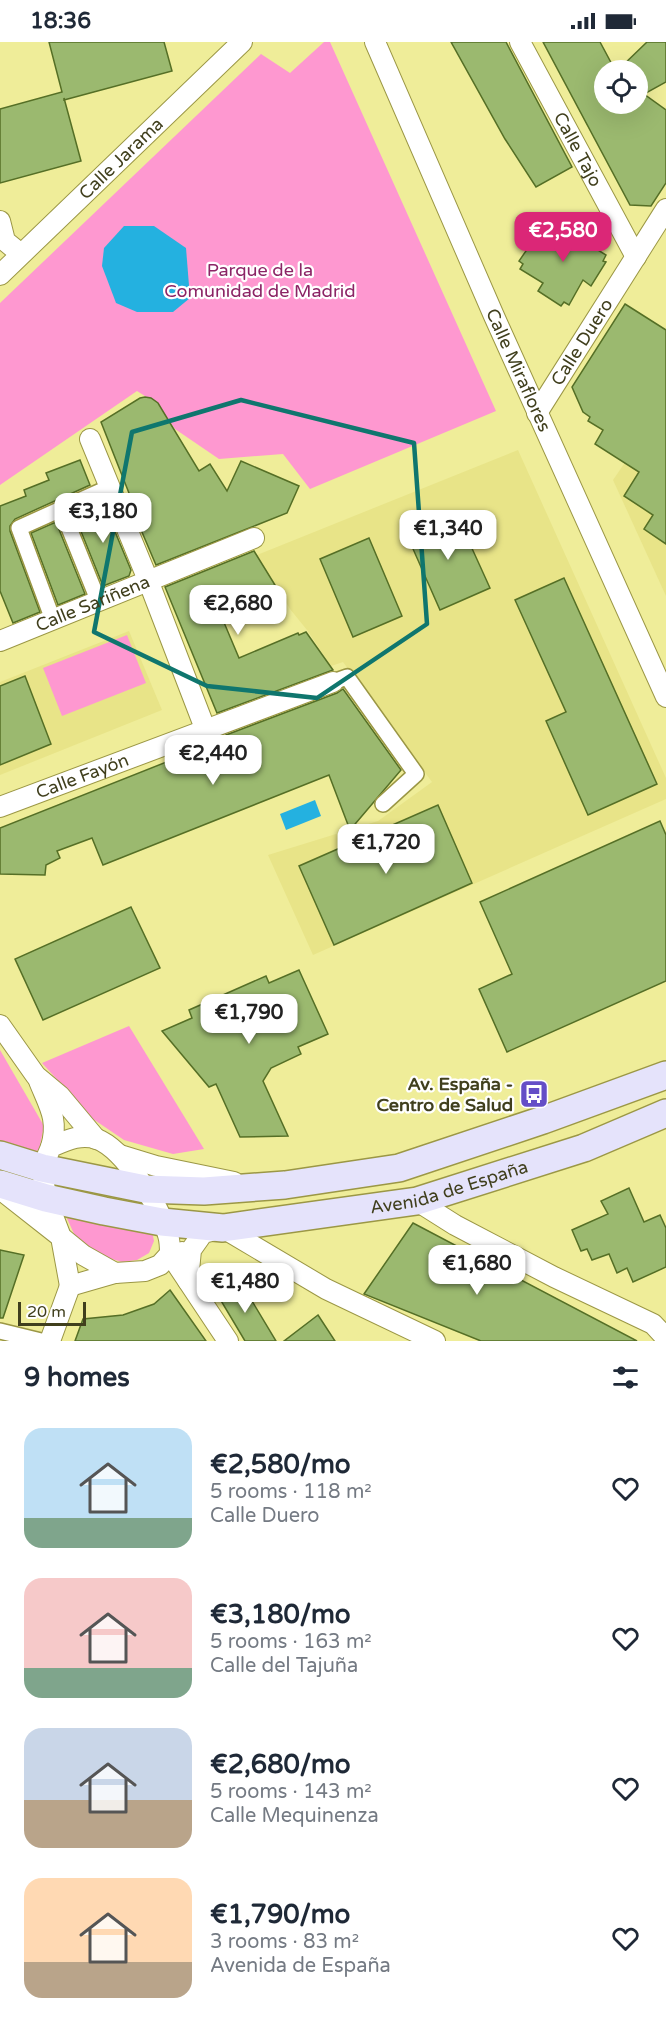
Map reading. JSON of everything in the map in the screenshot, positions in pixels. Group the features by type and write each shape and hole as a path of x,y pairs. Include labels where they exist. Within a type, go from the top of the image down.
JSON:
{"main road":[{"name":"Avenida de España","path":"0,1155 47,1157 145,1189 204,1191 260,1188 399,1167 543,1120 666,1075"},
{"name":"Avenida de España","path":"0,1187 162,1221 223,1228 417,1201 584,1148 666,1113"}],"street":[{"name":"Calle Jarama","path":"0,275 242,42"},
{"name":"Calle Miraflores","path":"375,42 537,413 666,697"},
{"name":"Calle Tajo","path":"520,42 636,257"},
{"name":"Calle Duero","path":"537,413 666,209"},
{"path":"0,221 4,241 21,254"},
{"path":"90,439 148,580 206,731"},
{"path":"53,620 19,528 110,487"},
{"path":"61,508 98,600"},
{"name":"Calle Sariñena","path":"0,641 254,538"},
{"path":"333,682 347,677 416,774 383,804"},
{"name":"Calle Fayón","path":"0,807 333,682"},
{"path":"0,1025 36,1076 51,1111 56,1131 47,1157"},
{"name":"Avenida de España","path":"36,1076 60,1096 96,1139 119,1154 156,1167 260,1188"},
{"path":"47,1157 72,1138 96,1139"},
{"name":"Avenida de España","path":"119,1154 145,1189 162,1221 169,1237 170,1254"},
{"name":"Avenida de España","path":"47,1157 46,1198 62,1237 70,1286"},
{"name":"Avenida de España","path":"0,1187 83,1255 115,1273"},
{"path":"417,1201 465,1231 653,1324 666,1338"},
{"path":"223,1228 326,1289 435,1341"},
{"name":"Avenida de España","path":"191,1250 203,1233 223,1228"},
{"path":"50,1341 70,1286 115,1273 145,1271 160,1265 170,1254 191,1250 188,1281"},
{"path":"170,1254 228,1341"},
{"path":"0,1331 41,1341"}],"highlighted area":[{"path":"241,400 414,443 427,624 317,698 207,686 94,632 132,432"}],"shaded area":[{"path":"666,403 666,596 613,480"},
{"path":"518,450 666,778 666,799 313,955 268,855 378,821 432,782 343,662 331,666 290,609 257,555"},
{"path":"129,631 162,710 0,775 0,682"}],"green space":[{"name":"Parque de la Comunidad de Madrid","path":"324,42 330,42 496,411 310,489 283,454 219,459 175,429 156,403 137,391 0,485 0,303 261,54 290,73"},
{"path":"127,635 146,683 62,716 43,668"},
{"path":"129,1026 204,1149 173,1154 124,1140 93,1119 42,1063"},
{"path":"0,1050 44,1126 39,1150 29,1153 0,1147"},
{"path":"65,1214 151,1227 154,1241 149,1253 137,1260 122,1262 98,1255 75,1236"}],"water":[{"path":"124,226 154,226 186,248 190,298 173,312 137,312 116,303 102,266 104,248"},
{"path":"315,800 321,816 286,830 280,814"}],"building":[{"path":"49,42 164,42 172,71 65,100 81,161 0,183 0,109 62,92"},
{"path":"451,42 506,42 572,167 536,187 505,139"},
{"path":"543,42 600,42 610,60 594,60 594,114 648,114 648,97 666,110 666,183 651,206 630,205"},
{"path":"647,42 666,42 666,82 648,92 648,60 628,60"},
{"path":"564,218 587,233 582,240 606,255 603,261 606,262 591,286 583,280 569,305 564,302 561,306 538,291 543,283 520,269 523,264 519,261 535,238 543,243 551,230 555,232"},
{"path":"625,304 666,330 666,544 644,529 653,515 624,496 639,472 595,444 603,430 588,421 590,417 583,412 572,387"},
{"path":"145,397 158,403 199,471 210,464 227,491 241,461 299,486 287,513 156,565 101,422"},
{"path":"80,460 90,485 15,519 10,526 40,612 13,623 0,591 0,506 26,496 24,490 49,480 46,473"},
{"path":"101,502 131,570 129,576 103,586 74,514"},
{"path":"455,511 490,588 440,610 406,533"},
{"path":"56,522 85,594 58,605 31,533"},
{"path":"369,538 402,616 353,637 320,559"},
{"path":"254,551 275,585 265,590 266,593 220,613 239,658 298,633 299,635 306,632 333,670 217,713 165,587"},
{"path":"564,578 657,784 588,815 546,721 566,712 515,600"},
{"path":"25,676 51,744 0,765 0,686"},
{"path":"343,689 401,770 350,830 329,775 103,865 92,838 57,851 60,858 46,865 45,875 0,874 0,828 227,738 226,735"},
{"path":"438,805 472,883 334,945 299,866"},
{"path":"660,821 666,835 666,981 507,1052 479,989 512,974 480,902"},
{"path":"131,907 160,968 43,1020 15,959"},
{"path":"299,970 328,1034 298,1047 301,1054 271,1068 263,1081 288,1136 240,1137 216,1084 209,1087 162,1031 192,1018 189,1010 266,976 269,983"},
{"path":"629,1188 644,1222 660,1215 666,1228 666,1267 633,1282 627,1268 617,1273 609,1254 592,1260 587,1249 581,1251 572,1230 608,1214 601,1201"},
{"path":"413,1223 637,1341 481,1341 364,1294"},
{"path":"0,1250 24,1255 3,1318 0,1318"},
{"path":"240,1281 276,1341 245,1341 217,1294"},
{"path":"170,1290 206,1341 75,1341 83,1319 123,1315 154,1304"},
{"path":"318,1315 335,1341 284,1341"}],"place":[{"name":"Av. España - Centro de Salud","path":"534,1094"}]}
